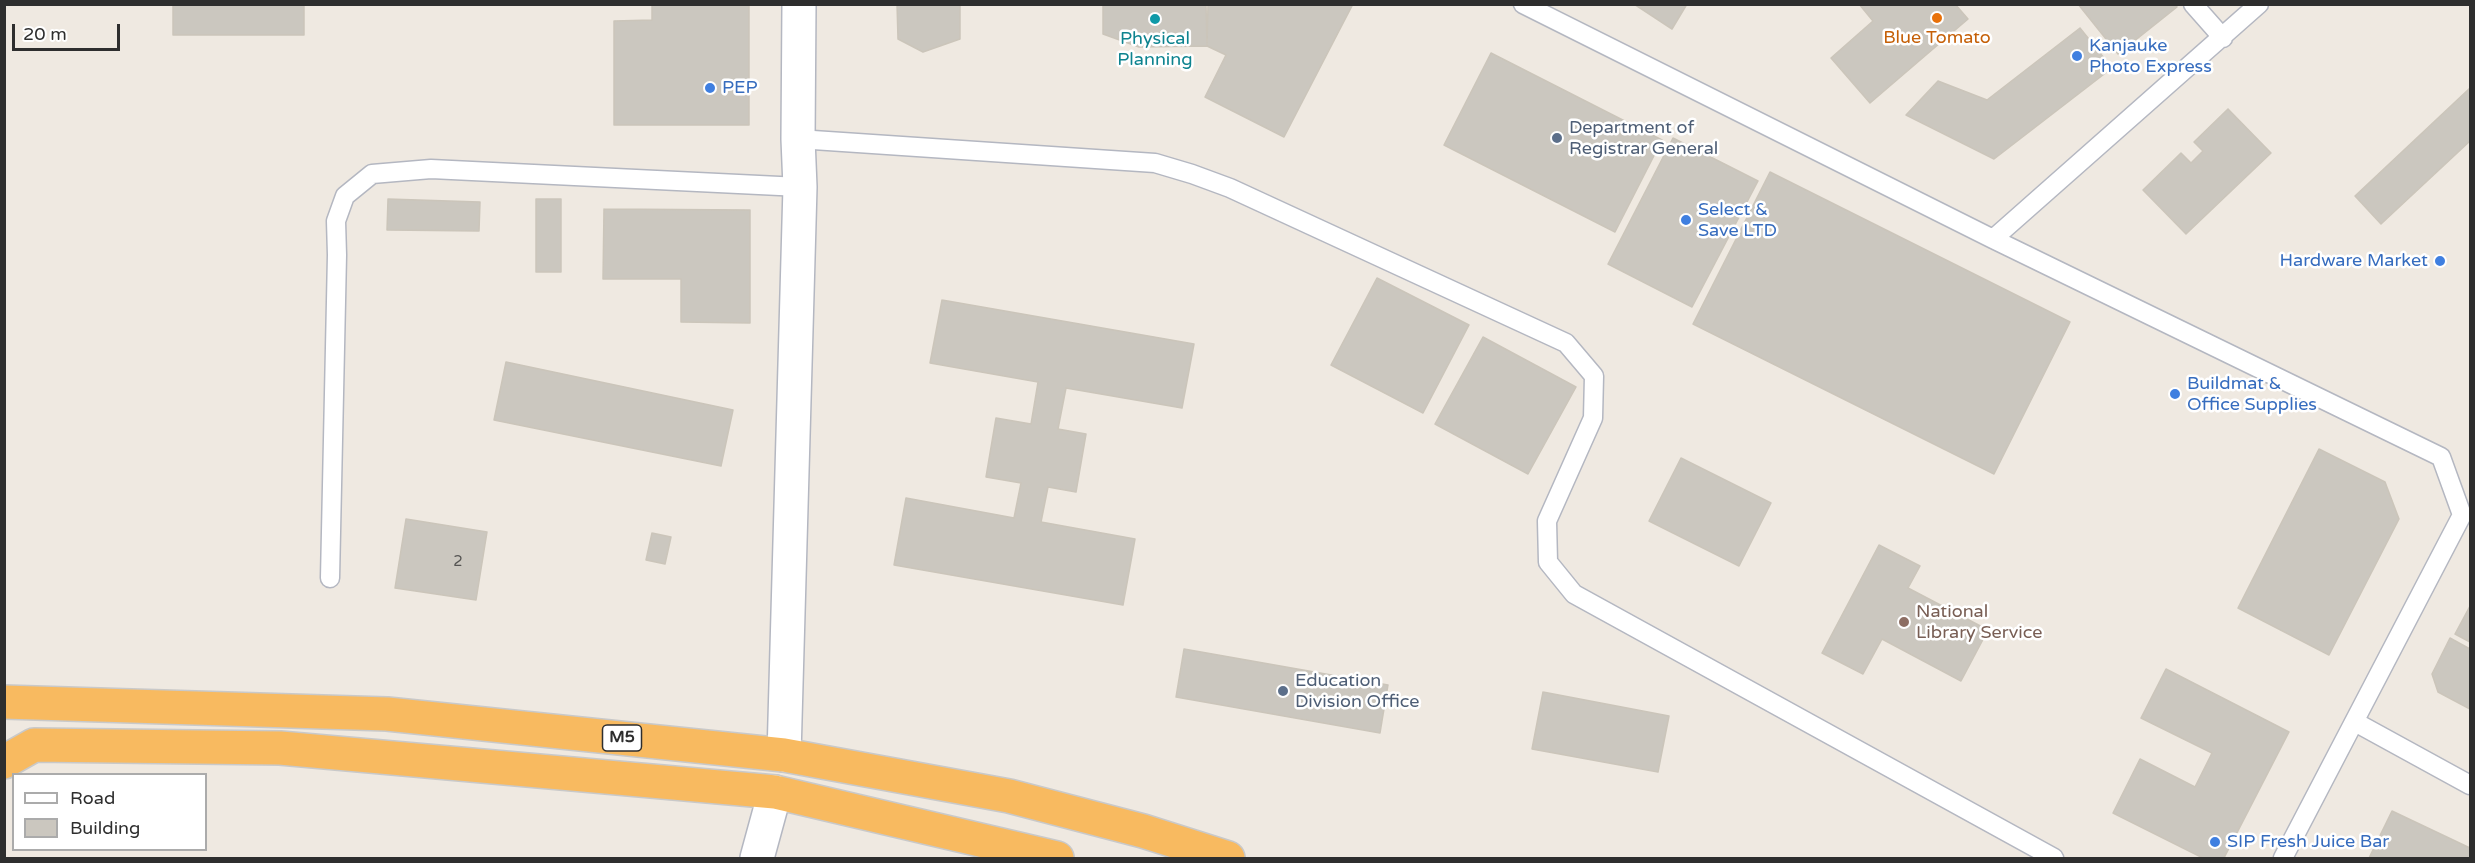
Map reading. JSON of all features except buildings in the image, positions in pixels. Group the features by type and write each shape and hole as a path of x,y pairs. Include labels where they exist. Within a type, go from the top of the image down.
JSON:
{"highway":[{"name":"M5","path":"4,702 387,714 784,755 1009,796 1143,831 1228,858"},
{"name":"M5","path":"4,762 34,745 280,748 775,792 1057,858"}],"street":[{"path":"784,755 800,187 799,4"},
{"path":"757,858 775,792"}],"lane":[{"path":"1522,4 2441,457 2462,514 2283,858"},
{"path":"2193,4 2223,38"},
{"path":"1993,238 2259,4"},
{"path":"798,139 1155,164 1230,188 1566,343 1594,376 1593,418 1546,520 1548,562 1574,594 2054,858"},
{"path":"330,578 336,221 345,196 363,181 372,174 431,170 800,187"},
{"path":"2355,722 2470,785"}],"place":[{"name":"Blue Tomato","path":"1937,18"},
{"name":"Physical Planning","path":"1155,19"},
{"name":"Kanjauke Photo Express","path":"2077,56"},
{"name":"PEP","path":"710,88"},
{"name":"Department of Registrar General","path":"1557,138"},
{"name":"Select & Save LTD","path":"1686,220"},
{"name":"Hardware Market","path":"2440,261"},
{"name":"Buildmat & Office Supplies","path":"2175,394"},
{"name":"National Library Service","path":"1904,622"},
{"name":"Education Division Office","path":"1283,691"},
{"name":"SIP Fresh Juice Bar","path":"2215,842"}]}
